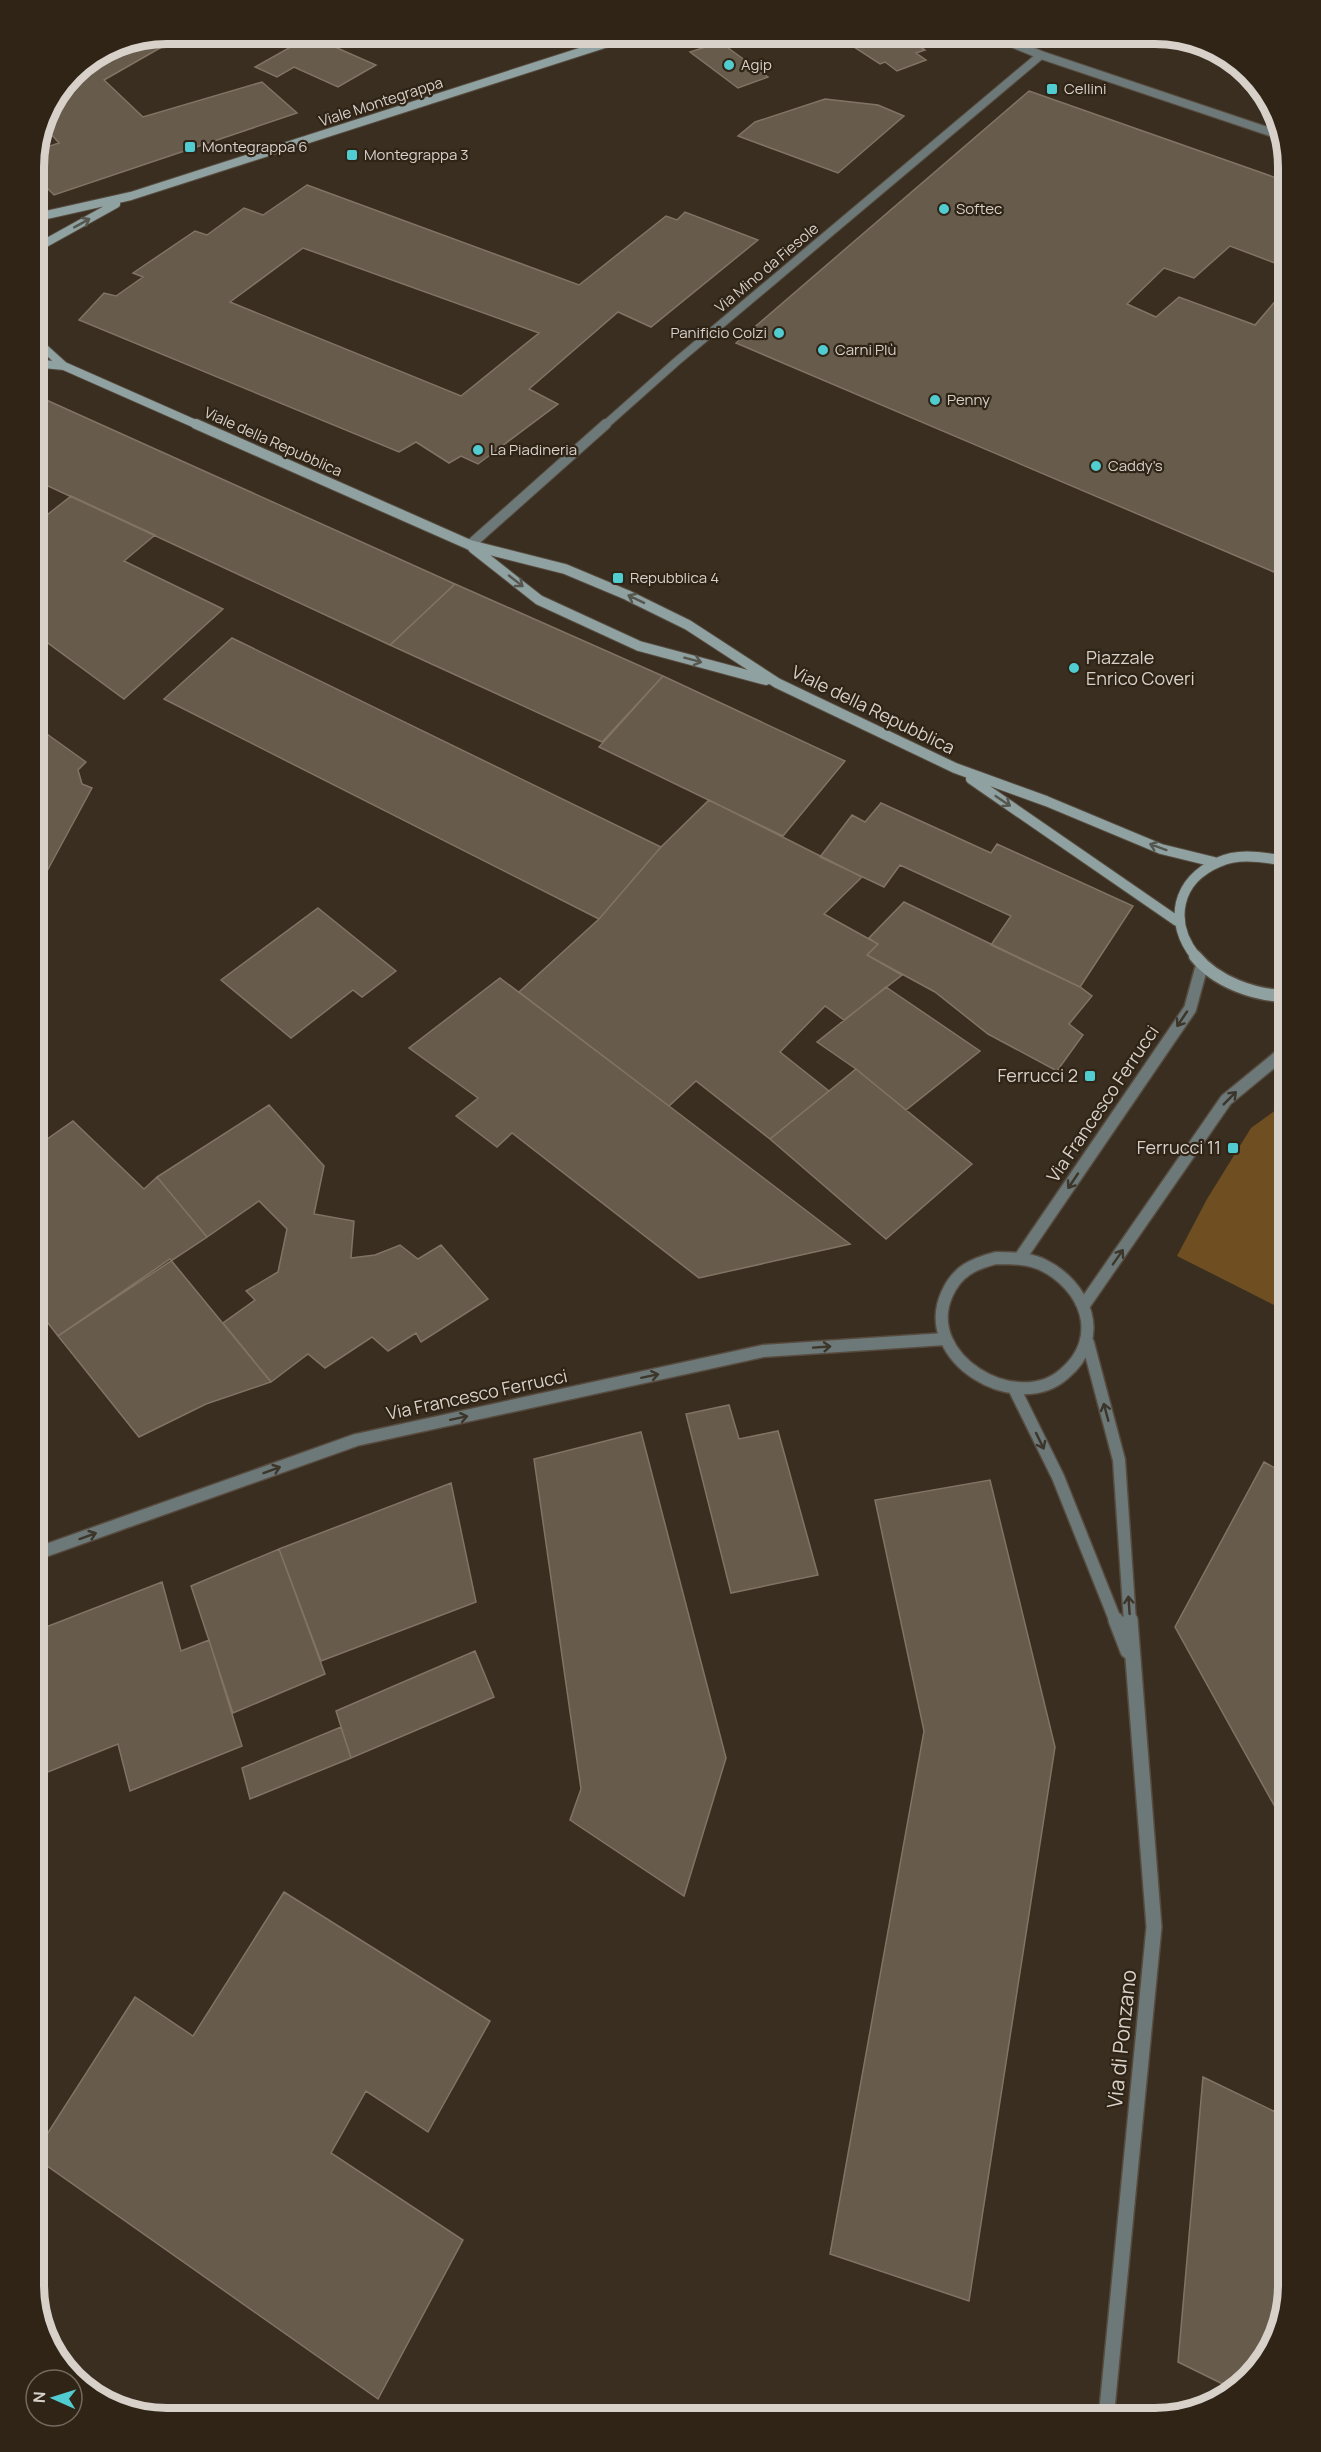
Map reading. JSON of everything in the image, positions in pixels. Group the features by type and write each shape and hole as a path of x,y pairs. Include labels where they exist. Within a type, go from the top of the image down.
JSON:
{"main road":[{"name":"Viale Montegrappa","path":"131,196 605,44"},
{"path":"44,216 131,196"},
{"path":"44,244 131,196"},
{"path":"44,348 64,366"},
{"path":"44,364 64,366"},
{"name":"Viale della Repubblica","path":"64,366 470,545 565,569 627,595 688,625 777,683 955,768"},
{"name":"Viale della Repubblica","path":"470,545 540,600 639,646 777,683"},
{"path":"955,768 1046,801 1161,849 1214,862"},
{"path":"955,768 1178,921"},
{"path":"1278,858 1242,856 1214,862 1197,873 1185,886 1178,903 1178,921 1185,944 1202,965 1226,981 1254,992 1278,995"}],"street":[{"path":"1014,44 1272,133"},
{"name":"Via Mino da Fiesole","path":"470,545 685,355 1041,55"},
{"name":"Via Francesco Ferrucci","path":"1020,1258 1190,1009 1202,965"},
{"path":"1084,1305 1226,1100 1278,1057"},
{"path":"996,1258 1020,1258 1040,1263 1059,1274 1074,1288 1084,1305 1089,1324 1088,1343 1078,1363 1061,1378 1039,1387 1014,1388 997,1385 964,1367 953,1354 945,1339 940,1317 944,1296 956,1278 974,1264 996,1258"},
{"name":"Via Francesco Ferrucci","path":"44,1551 356,1440 763,1351 945,1339"},
{"name":"Via di Ponzano","path":"1088,1343 1119,1460 1154,1927 1107,2408"},
{"path":"1014,1388 1058,1477 1133,1664"}],"shaded area":[{"path":"1278,1108 1278,1307 1177,1256 1207,1199 1251,1128"}],"building":[{"path":"167,44 104,80 143,117 262,82 297,113 54,195 44,185 44,159 45,148 59,143 49,132 50,127 64,98 74,86 98,64 127,50 143,46"},
{"path":"296,44 328,44 376,65 338,87 294,67 277,77 255,67"},
{"name":"Agip","path":"714,44 723,44 768,77 738,88 690,52"},
{"path":"850,44 916,44 925,50 916,53 926,60 897,71 885,62 880,64"},
{"path":"1029,91 1278,178 1278,264 1230,246 1194,278 1164,268 1127,304 1156,317 1179,297 1255,325 1278,298 1278,574 736,343"},
{"path":"825,99 878,105 904,116 838,173 738,136 755,122"},
{"path":"307,185 579,285 666,216 677,220 685,212 758,240 651,327 618,312 529,389 558,404 478,464 461,456 449,463 416,442 399,452 79,320 104,293 116,296 143,277 133,273 195,231 207,235 244,208 263,215","holes":["303,248 539,333 461,396 230,302"]},
{"path":"44,399 455,584 390,645 44,484"},
{"path":"71,496 155,535 124,561 223,609 124,699 44,640 44,517"},
{"path":"455,584 663,676 602,742 390,645"},
{"path":"232,638 661,847 599,919 164,699"},
{"path":"663,676 845,761 783,836 599,747"},
{"path":"44,732 86,762 78,770 82,784 92,788 44,877"},
{"path":"709,800 862,877 824,914 878,944 867,955 902,975 844,1020 825,1006 780,1052 829,1091 770,1139 696,1081 669,1106 519,992 599,919 661,847"},
{"path":"881,803 991,853 997,844 1133,906 1080,987 991,945 1011,916 900,865 884,887 820,857 852,815 865,822"},
{"path":"904,902 1080,987 1092,996 1069,1024 1083,1035 1057,1071 988,1034 935,992 867,955 878,944 869,938"},
{"path":"318,908 396,971 362,997 353,990 291,1038 221,980"},
{"path":"500,978 850,1244 699,1278 512,1133 497,1147 456,1116 478,1098 409,1048"},
{"path":"886,987 980,1051 906,1110 856,1069 817,1042"},
{"path":"856,1069 972,1164 886,1239 770,1139"},
{"path":"269,1105 324,1166 314,1214 354,1221 351,1258 375,1255 400,1245 418,1259 441,1245 488,1299 421,1342 416,1333 388,1351 372,1337 325,1368 308,1354 271,1382 223,1323 255,1300 246,1291 278,1272 287,1229 259,1201 207,1237 157,1177"},
{"path":"73,1121 144,1189 157,1177 207,1237 58,1336 48,1323 44,1326 44,1141"},
{"path":"170,1259 271,1382 206,1404 139,1437 58,1336"},
{"path":"729,1405 739,1439 778,1431 818,1575 731,1593 686,1414"},
{"path":"641,1432 726,1758 684,1896 570,1820 581,1789 534,1459"},
{"path":"1264,1462 1278,1470 1278,1812 1175,1627"},
{"path":"990,1480 1055,1747 969,2301 830,2254 924,1731 875,1500"},
{"path":"451,1483 476,1602 321,1661 279,1549"},
{"path":"279,1549 325,1674 233,1713 191,1586"},
{"path":"162,1582 181,1651 209,1640 242,1746 130,1791 118,1744 44,1774 44,1628"},
{"path":"475,1651 494,1697 351,1758 336,1711"},
{"path":"341,1727 351,1758 250,1799 242,1768"},
{"path":"284,1892 490,2021 428,2132 366,2091 331,2153 463,2240 378,2399 44,2164 44,2139 135,1997 193,2036"},
{"path":"1203,2077 1278,2113 1278,2285 1273,2317 1265,2340 1247,2366 1229,2383 1226,2385 1178,2362"}],"place":[{"name":"Agip","path":"729,65"},
{"name":"Cellini","path":"1052,89"},
{"name":"Montegrappa 6","path":"190,147"},
{"name":"Montegrappa 3","path":"352,155"},
{"name":"Softec","path":"944,209"},
{"name":"Panificio Colzi","path":"779,333"},
{"name":"Carni PIù","path":"823,350"},
{"name":"Penny","path":"935,400"},
{"name":"La Piadineria","path":"478,450"},
{"name":"Caddy's","path":"1096,466"},
{"name":"Repubblica 4","path":"618,578"},
{"name":"Piazzale Enrico Coveri","path":"1074,668"},
{"name":"Ferrucci 2","path":"1090,1076"},
{"name":"Ferrucci 11","path":"1233,1148"}]}
